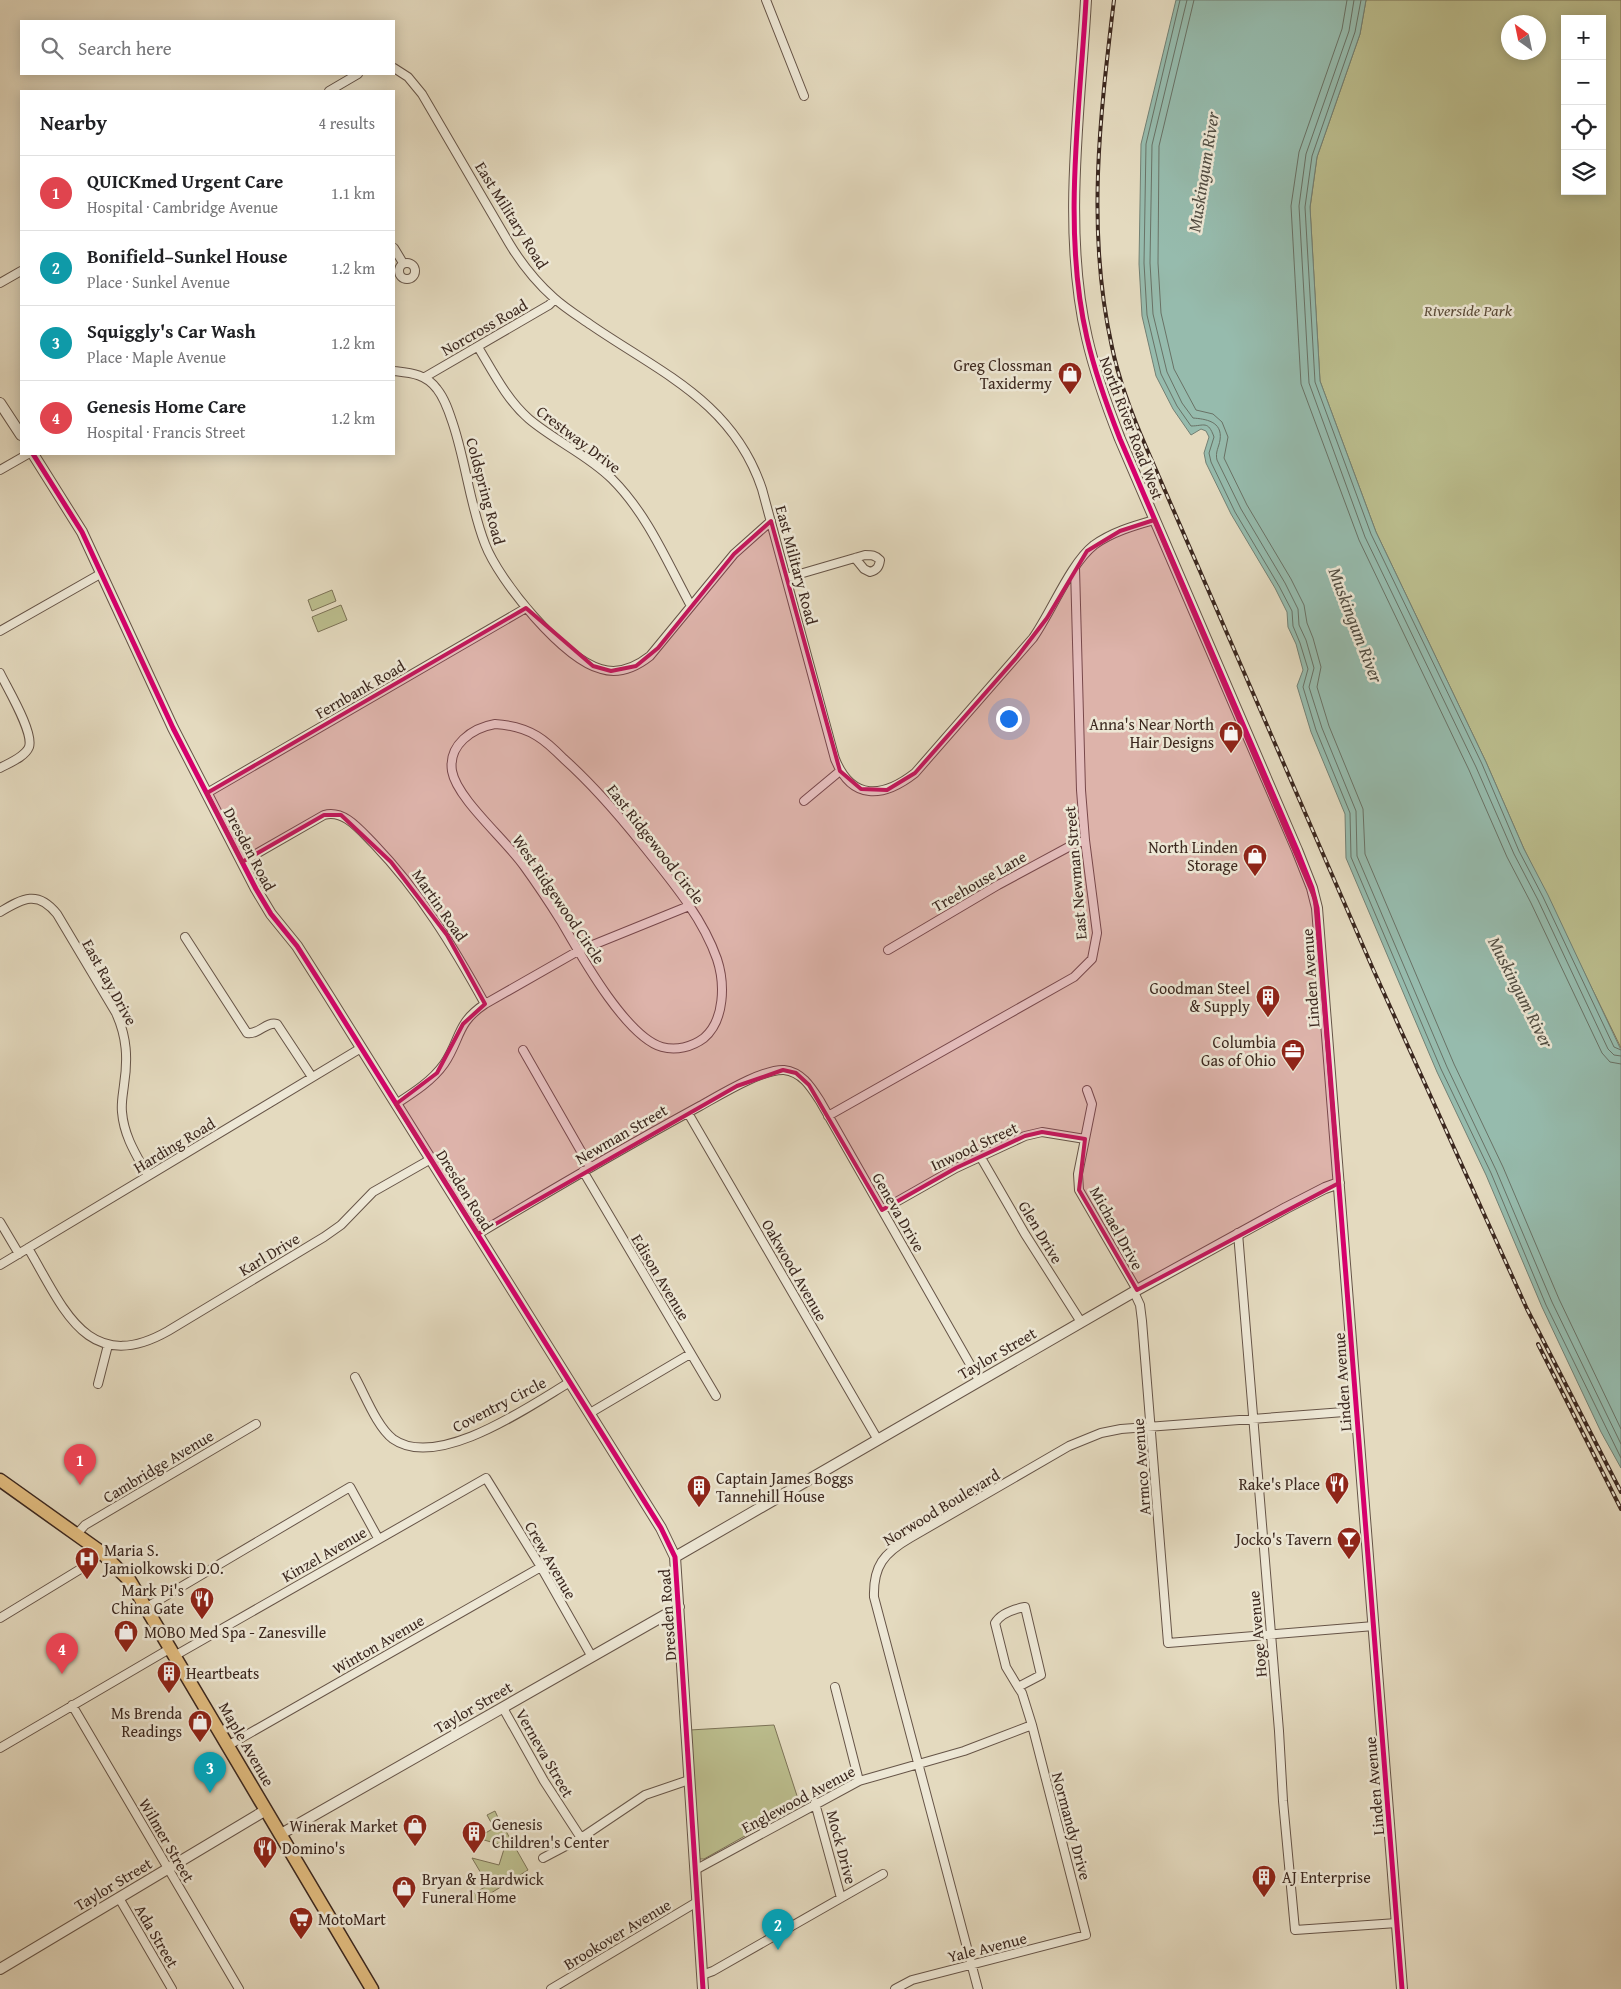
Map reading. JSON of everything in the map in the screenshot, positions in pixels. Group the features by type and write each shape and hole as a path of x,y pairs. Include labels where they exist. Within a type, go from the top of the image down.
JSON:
{"main road":[{"name":"Maple Avenue","path":"0,1480 101,1552 130,1581 281,1834 367,1987"}],"street":[{"path":"766,0 804,96"},
{"name":"North River Road West","path":"1086,0 1076,166 1076,243 1080,300 1086,337 1101,390 1154,520 1267,783"},
{"name":"East Military Road","path":"395,69 408,77 422,94 515,254 532,276 555,299 687,389 722,419 738,438 753,464 771,521 828,735 840,771 854,786 877,792 897,786 915,773 1033,638 1047,618 1075,566 1087,551 1120,531 1154,520"},
{"path":"334,90 356,75"},
{"path":"395,250 403,264"},
{"path":"0,283 20,272"},
{"name":"Norcross Road","path":"425,377 549,305 555,299"},
{"name":"Crestway Drive","path":"478,347 503,388 521,412 609,477 634,503 691,606"},
{"path":"395,372 410,373 425,377"},
{"name":"Coldspring Road","path":"425,377 437,388 449,411 485,545 491,557 526,608 578,656 602,670 621,671 636,666 650,656 734,554 771,521"},
{"path":"0,403 20,433"},
{"path":"0,470 26,455"},
{"name":"Dresden Road","path":"35,455 71,514 102,573 150,680 262,899 302,954 431,1159 661,1528 676,1557 696,1902 703,1989"},
{"path":"786,578 855,558"},
{"name":"East Newman Street","path":"828,1116 1074,977 1086,966 1094,954 1097,933 1085,840 1081,790 1075,566"},
{"path":"0,631 102,573"},
{"name":"Fernbank Road","path":"207,793 526,608"},
{"path":"0,673 25,725 29,742 25,752 0,768"},
{"name":"East Ridgewood Circle","path":"472,732 485,726 505,725 529,732 544,742 590,783 626,822 669,877 707,934 722,980 722,999 714,1026 707,1035 690,1046"},
{"name":"West Ridgewood Circle","path":"472,732 460,742 452,757 452,773 456,784 518,858 560,920 578,951 627,1021 645,1040 669,1049 690,1046"},
{"path":"804,801 840,771"},
{"name":"Linden Avenue","path":"1267,783 1312,888 1317,908 1402,1989"},
{"name":"Martin Road","path":"242,862 324,815 332,812 340,815 363,832 410,885 447,936 485,1004"},
{"name":"Treehouse Lane","path":"888,950 1004,881 1085,840"},
{"name":"East Ray Drive","path":"0,912 22,900 36,899 46,903 57,914 116,1013 123,1029 126,1056 121,1104 122,1118 130,1145 148,1176"},
{"path":"396,1104 437,1073 450,1054 463,1024 472,1013 485,1004 578,951 689,906"},
{"path":"185,937 247,1033 255,1033 271,1023 277,1024 312,1077"},
{"name":"Harding Road","path":"0,1265 361,1048"},
{"name":"Edison Avenue","path":"523,1050 690,1354 716,1396"},
{"name":"Geneva Drive","path":"784,1070 796,1073 804,1079 828,1116 979,1380"},
{"name":"Newman Street","path":"478,1234 688,1112 764,1074 784,1070"},
{"name":"Michael Drive","path":"1087,1090 1092,1104 1078,1174 1079,1190 1135,1291"},
{"name":"Oakwood Avenue","path":"688,1112 878,1440"},
{"name":"Inwood Street","path":"882,1210 935,1179 980,1156 1037,1132 1085,1139"},
{"name":"Glen Drive","path":"980,1156 1025,1234 1081,1322"},
{"name":"Karl Drive","path":"28,1248 71,1320 83,1332 108,1345 125,1346 143,1343 168,1331 332,1232 373,1192 431,1159"},
{"name":"Taylor Street","path":"676,1557 1135,1291 1238,1233 1325,1188 1339,1183"},
{"path":"0,1222 19,1254"},
{"name":"Hoge Avenue","path":"1238,1233 1295,1930 1397,1923"},
{"name":"Armco Avenue","path":"1135,1291 1140,1304 1152,1426 1168,1643 1270,1635"},
{"path":"98,1384 108,1345"},
{"path":"590,1413 690,1354"},
{"name":"Coventry Circle","path":"355,1377 379,1421 392,1438 401,1443 417,1447 439,1447 467,1439 570,1382"},
{"name":"Norwood Boulevard","path":"978,1989 874,1597 875,1575 879,1564 893,1548 1074,1443 1101,1433 1152,1426 1357,1411"},
{"name":"Cambridge Avenue","path":"76,1535 85,1525 256,1424"},
{"name":"Kinzel Avenue","path":"0,1748 72,1705 486,1478"},
{"name":"Crew Avenue","path":"486,1478 541,1567 592,1657"},
{"path":"147,1607 350,1488 378,1538"},
{"path":"0,1618 92,1562 101,1552"},
{"name":"Winton Avenue","path":"229,1745 541,1567"},
{"name":"Taylor Street","path":"281,1834 679,1607"},
{"name":"Normandy Drive","path":"1018,1687 1041,1675 1025,1608 1016,1609 998,1618 995,1623 1006,1668 1018,1687 1022,1693 1032,1725 1086,1934"},
{"path":"1270,1635 1374,1626"},
{"path":"836,1687 859,1780"},
{"name":"Wilmer Street","path":"72,1705 239,1989"},
{"name":"Verneva Street","path":"502,1708 581,1838"},
{"name":"Englewood Avenue","path":"695,1870 859,1780 964,1751 1032,1725"},
{"path":"543,1858 581,1838 649,1793 689,1780"},
{"name":"Mock Drive","path":"815,1803 841,1898"},
{"name":"Taylor Street","path":"0,1968 266,1810"},
{"path":"702,1974 713,1971 883,1874"},
{"name":"Ada Street","path":"119,1898 172,1989"},
{"name":"Brookover Avenue","path":"551,1989 696,1902"},
{"name":"Yale Avenue","path":"895,1989 912,1980 1086,1934"}],"highlighted area":[{"path":"1154,520 1315,899 1339,1183 1137,1290 1079,1190 1085,1139 1042,1132 1025,1136 956,1168 882,1210 809,1085 796,1073 783,1070 737,1086 478,1234 396,1104 437,1073 463,1024 485,1004 447,935 391,862 341,815 324,815 242,862 207,793 526,608 593,666 611,671 636,666 658,648 734,554 771,521 840,771 861,789 887,790 915,773 1017,657 1047,618 1087,551 1120,531"}],"green space":[{"name":"Riverside Park","path":"1366,0 1621,0 1621,1048 1524,849 1486,762 1376,532 1320,381 1310,208 1317,157 1360,34"},
{"path":"332,590 336,601 312,611 308,600"},
{"path":"341,605 347,620 318,632 312,617"},
{"path":"774,1725 800,1805 704,1859 700,1859 698,1856 690,1730"},
{"path":"495,1811 500,1822 497,1824 499,1828 503,1826 528,1870 475,1903 470,1896 488,1885 472,1858 499,1865 505,1846 477,1838 494,1828 487,1815"}],"water":[{"name":"Muskingum River","path":"1176,0 1366,0 1360,34 1317,157 1310,207 1320,381 1376,532 1486,762 1524,849 1548,895 1621,1050 1621,1468 1601,1432 1542,1307 1486,1175 1437,1072 1346,858 1345,814 1311,732 1297,686 1303,670 1296,644 1288,627 1287,612 1231,514 1206,463 1204,453 1209,437 1206,431 1201,429 1191,435 1173,409 1156,376 1142,316 1139,264 1141,144"}],"railway":[{"path":"1114,0 1100,130 1098,174 1099,260 1104,304 1112,347 1126,398 1373,969 1527,1309 1621,1492"},
{"path":"1538,1344 1621,1509"}],"cycle path":[{"path":"1086,0 1077,126 1074,213 1075,255 1080,297 1090,351 1120,439 1297,850 1312,888 1317,908 1402,1989"},
{"path":"34,455 82,532 173,728 256,889 271,914 297,946 330,998 661,1528 675,1557 703,1989"}],"place":[{"name":"Greg Clossman Taxidermy","path":"1070,395"},
{"name":"Anna's Near North Hair Designs","path":"1231,754"},
{"name":"North Linden Storage","path":"1255,877"},
{"name":"Goodman Steel & Supply","path":"1268,1018"},
{"name":"Columbia Gas of Ohio","path":"1293,1072"},
{"name":"QUICKmed Urgent Care","path":"80,1485"},
{"name":"Rake's Place","path":"1337,1505"},
{"name":"Captain James Boggs Tannehill House","path":"699,1508"},
{"name":"Jocko's Tavern","path":"1349,1560"},
{"name":"Maria S. Jamiolkowski D.O.","path":"87,1580"},
{"name":"Mark Pi's China Gate","path":"202,1620"},
{"name":"MOBO Med Spa - Zanesville","path":"126,1653"},
{"name":"Genesis Home Care","path":"62,1674"},
{"name":"Heartbeats","path":"169,1694"},
{"name":"Ms Brenda Readings","path":"200,1743"},
{"name":"Squiggly's Car Wash","path":"210,1793"},
{"name":"Winerak Market","path":"415,1847"},
{"name":"Genesis Children's Center","path":"474,1854"},
{"name":"Domino's","path":"265,1869"},
{"name":"AJ Enterprise","path":"1264,1898"},
{"name":"Bryan & Hardwick Funeral Home","path":"404,1909"},
{"name":"MotoMart","path":"301,1940"},
{"name":"Bonifield–Sunkel House","path":"778,1950"}]}
